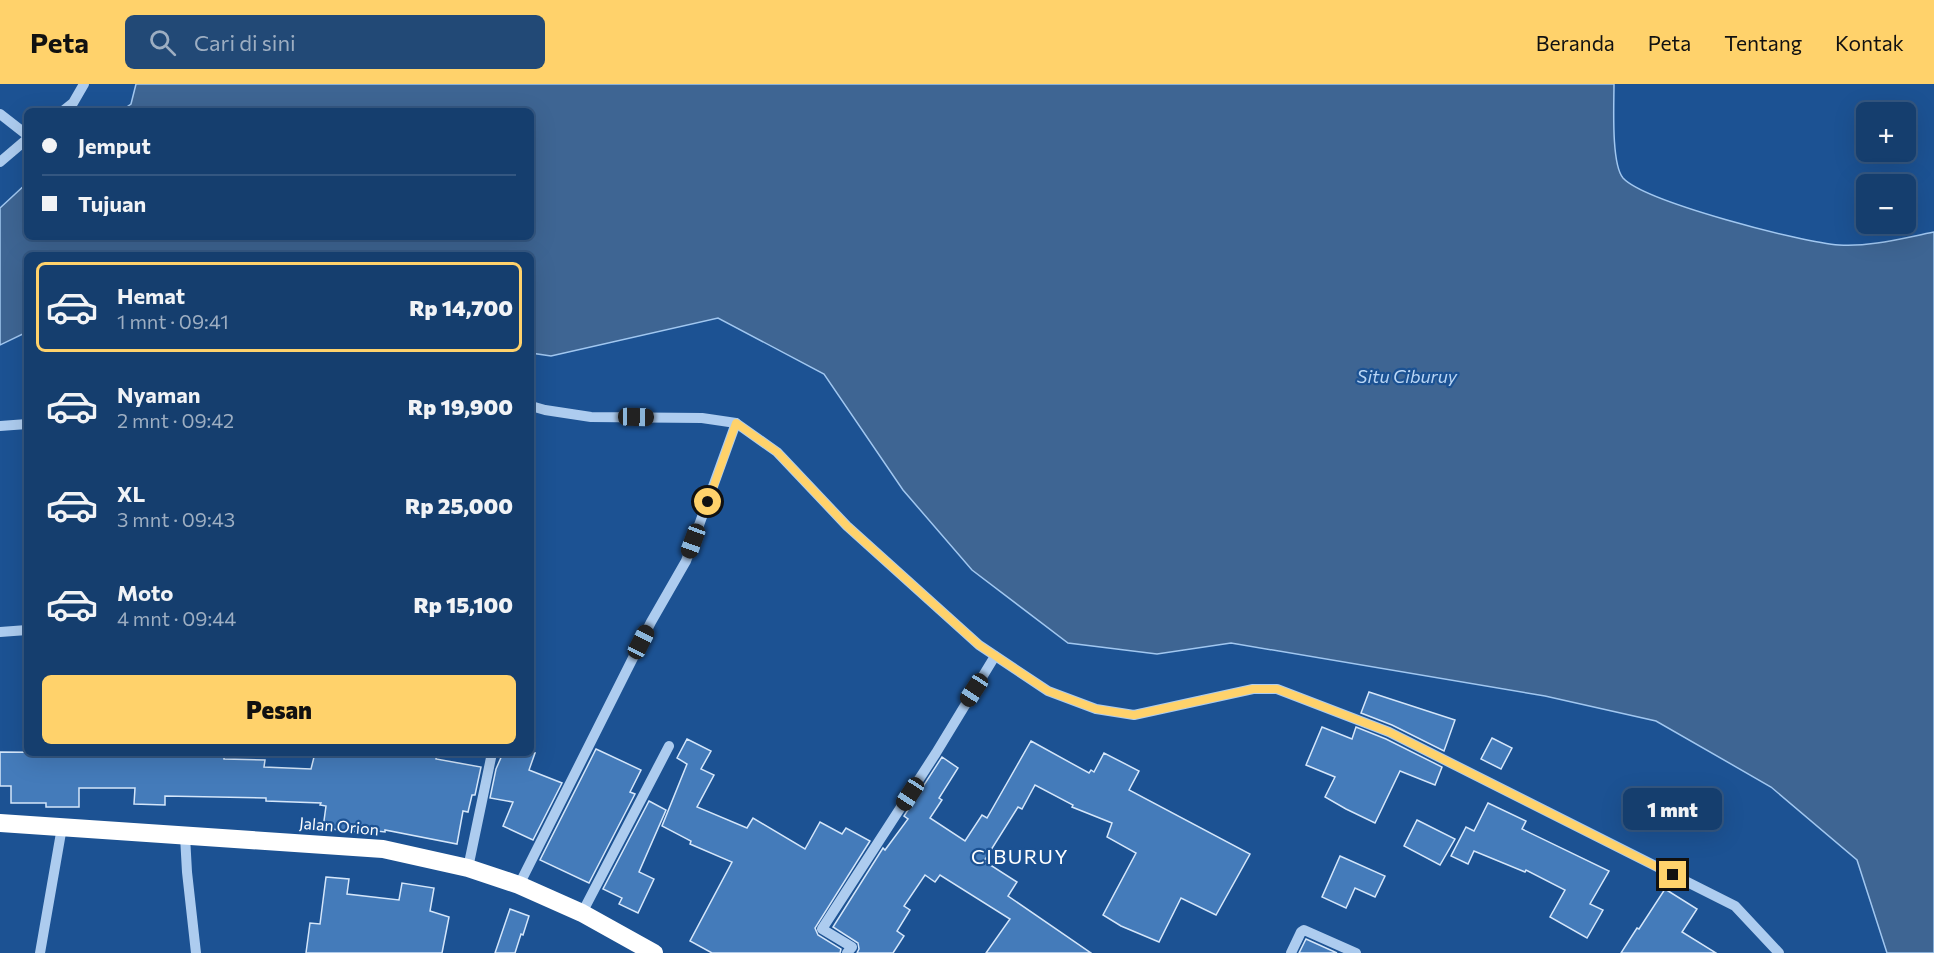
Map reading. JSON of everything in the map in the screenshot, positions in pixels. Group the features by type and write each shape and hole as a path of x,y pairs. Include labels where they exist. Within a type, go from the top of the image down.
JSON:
{"highway":[{"name":"Jalan Orion","path":"0,823 383,849 468,868 519,885 582,913 647,951"}],"street":[{"path":"67,108 73,103 84,84"},
{"path":"0,114 24,134"},
{"path":"0,162 24,140"},
{"path":"534,407 591,417 702,418 736,423 777,452 847,526 979,645 1048,691 1096,709 1134,715 1253,689 1277,689 1389,732 1735,906 1779,953"},
{"path":"519,885 651,622 686,561 736,423"},
{"path":"0,426 24,424"},
{"path":"0,632 24,630"},
{"path":"847,953 852,947 822,929 936,753 995,656"},
{"path":"582,913 669,746"},
{"path":"468,868 491,756"},
{"path":"39,953 62,827"},
{"path":"185,836 196,953"},
{"path":"1291,953 1301,932 1305,930 1356,953"}],"water":[{"name":"Situ Ciburuy","path":"136,84 1614,84 1614,133 1619,171 1623,178 1637,188 1726,220 1821,243 1863,245 1934,232 1934,953 1887,953 1857,860 1771,787 1656,721 1545,696 1231,643 1157,654 1068,643 972,570 903,490 824,374 718,318 551,356 534,353 534,252 24,252 24,333 0,345 0,208 24,186 24,240 534,240 534,108 125,108 131,104"}],"building":[{"path":"1369,692 1455,720 1444,751 1392,725 1361,713"},
{"path":"1322,727 1352,739 1356,727 1442,767 1435,785 1400,771 1375,823 1346,809 1325,797 1335,777 1306,765"},
{"path":"1492,738 1512,748 1501,769 1481,759"},
{"path":"687,739 711,751 701,769 714,775 697,807 747,828 753,818 805,849 820,822 842,834 846,828 870,841 815,928 818,935 841,949 840,953 712,953 690,941 732,862 690,844 691,841 662,826 687,764 677,758"},
{"path":"1031,741 1089,773 1091,770 1094,772 1104,753 1139,771 1129,790 1250,854 1216,915 1181,898 1159,942 1121,926 1103,915 1136,853 1107,837 1112,823 1072,807 1073,805 1035,785 1022,809 1018,807 984,861 1017,882 1008,896 1091,953 986,953 1010,919 940,875 935,882 925,875 904,906 910,910 897,931 904,936 893,953 857,953 858,943 833,927 883,848 885,850 908,819 904,816 942,757 958,768 939,798 942,800 930,818 965,841 982,815 987,818"},
{"path":"596,749 641,770 630,792 635,794 589,883 540,860"},
{"path":"0,752 24,752 24,756 224,756 224,759 265,760 264,767 311,769 314,756 436,756 436,759 481,767 475,795 472,795 468,812 463,811 457,844 385,830 385,832 368,830 367,833 323,828 326,806 320,805 321,803 266,801 266,798 165,796 165,805 134,804 135,788 79,788 79,807 46,807 46,803 11,803 11,786 0,786"},
{"path":"502,756 534,756 529,770 562,783 533,840 503,826 513,802 490,798 496,769"},
{"path":"649,801 666,810 639,872 654,879 638,913 619,904 622,898 603,889"},
{"path":"1488,803 1526,821 1522,829 1609,871 1590,904 1603,910 1587,938 1550,917 1565,890 1526,870 1525,872 1474,851 1468,864 1451,856 1466,827 1474,831"},
{"path":"1417,820 1455,839 1440,865 1404,846"},
{"path":"1340,856 1385,876 1375,897 1355,888 1346,908 1322,897"},
{"path":"326,877 349,879 347,894 399,900 402,883 434,888 430,911 449,917 442,953 306,953 310,923 320,924"},
{"path":"1665,889 1697,909 1682,932 1716,953 1621,953"},
{"path":"510,909 529,916 523,935 521,934 515,953 495,953"},
{"path":"1306,939 1337,953 1299,953"}],"district":[{"name":"CIBURUY","path":"1020,857"}],"route":[{"path":"708,502 736,423 777,452 847,526 979,645 1048,691 1096,709 1134,715 1253,689 1277,689 1389,732 1673,875"}]}
